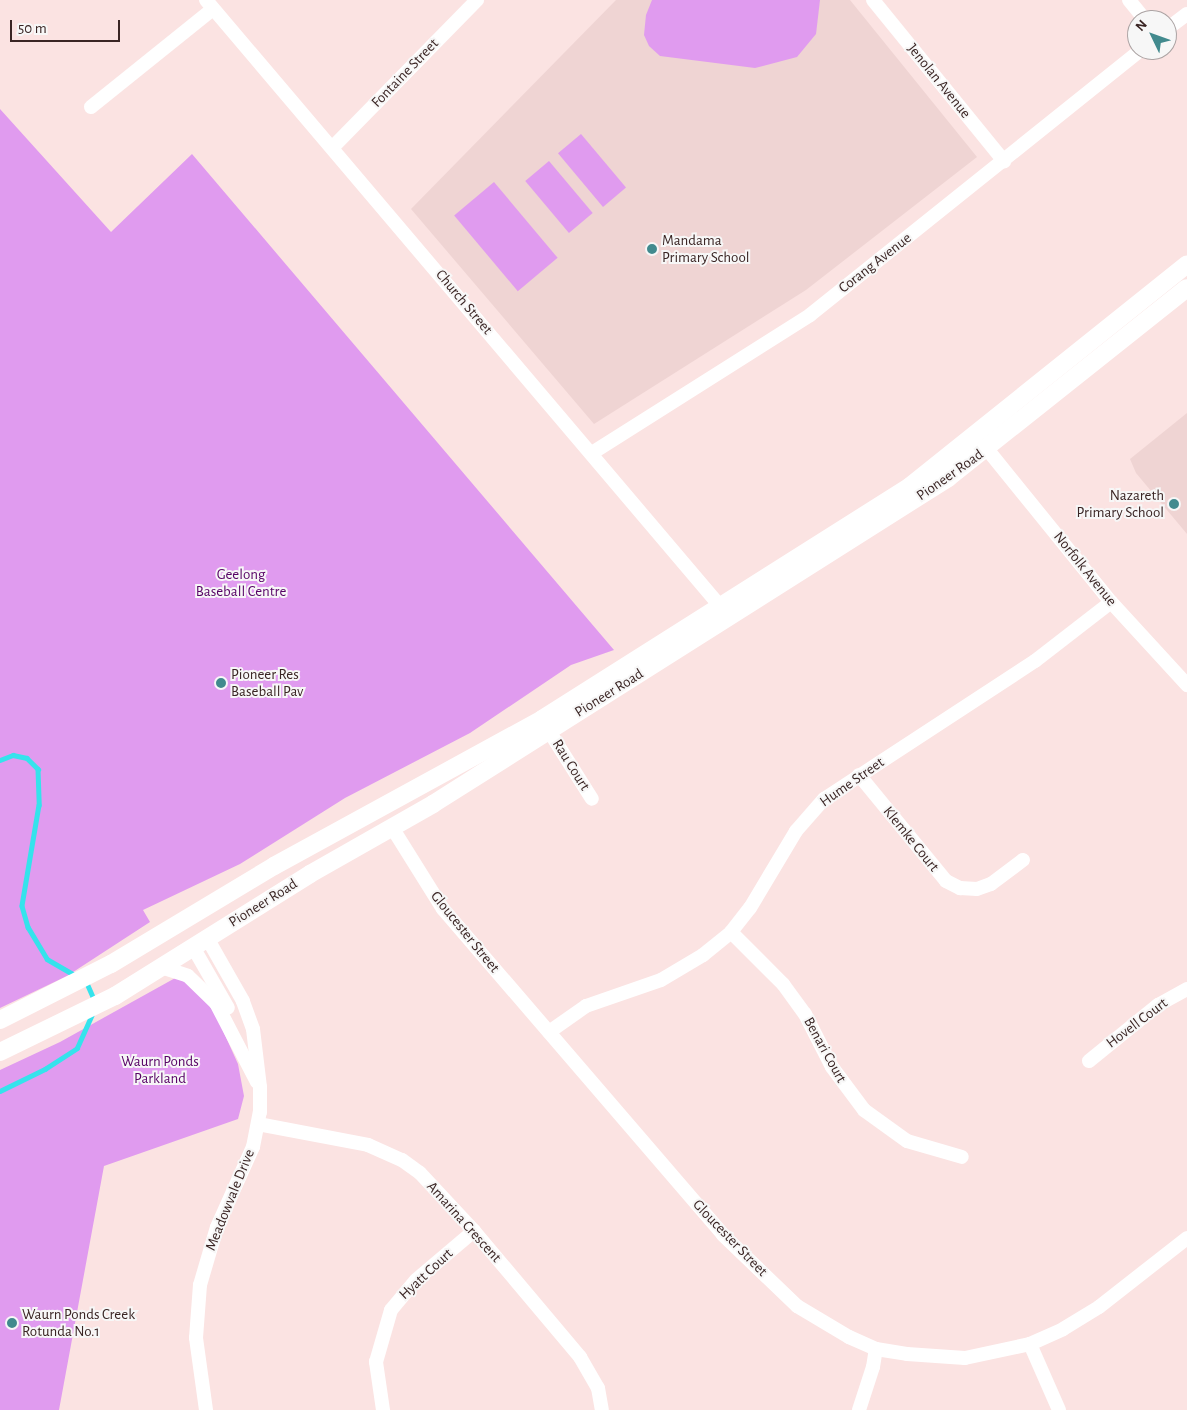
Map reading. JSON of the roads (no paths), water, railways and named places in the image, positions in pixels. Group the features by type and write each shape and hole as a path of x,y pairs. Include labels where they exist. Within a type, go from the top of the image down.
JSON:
{"main road":[{"name":"Pioneer Road","path":"981,443 1187,264"},
{"name":"Pioneer Road","path":"0,1052 53,1028 127,988 310,874 393,829 546,725 725,612 909,487 981,443 1187,288"},
{"name":"Pioneer Road","path":"0,1020 36,1004 111,964 274,866 380,809 546,725"},
{"path":"380,809 393,829"},
{"path":"194,914 200,943"},
{"path":"177,924 200,943"}],"street":[{"name":"Fontaine Street","path":"334,147 477,0"},
{"name":"Jenolan Avenue","path":"874,0 1004,162"},
{"path":"1129,0 1137,10"},
{"name":"Church Street","path":"210,4 334,147 725,612"},
{"path":"91,107 210,4"},
{"name":"Corang Avenue","path":"592,453 810,315 1004,162 1129,60"},
{"name":"Norfolk Avenue","path":"981,443 1111,602 1187,684"},
{"name":"Hume Street","path":"549,1032 586,1006 669,976 731,932 755,901 808,816 824,800 859,775 1035,661 1111,602"},
{"name":"Rau Court","path":"546,725 592,799"},
{"name":"Klemke Court","path":"859,775 946,881 960,888 977,889 991,884 1024,860"},
{"name":"Gloucester Street","path":"393,829 443,909 749,1261 797,1306 876,1348 907,1354 965,1358 1030,1344 1063,1329 1099,1307 1185,1245"},
{"name":"Benari Court","path":"731,932 783,984 805,1014 832,1067 864,1110 907,1141 962,1157"},
{"name":"Meadowvale Drive","path":"200,943 243,1000 253,1029 260,1083 258,1124 246,1165 210,1246 200,1285 196,1338 206,1410"},
{"path":"161,966 188,976 216,1003 260,1083"},
{"name":"Hovell Court","path":"1089,1061 1158,1005 1187,988"},
{"name":"Amarina Crescent","path":"258,1124 385,1151 420,1173 474,1231 580,1356 598,1388 602,1410"},
{"name":"Hyatt Court","path":"383,1410 376,1362 391,1310 416,1280 474,1231"},
{"path":"1030,1344 1059,1410"},
{"path":"859,1410 873,1367 876,1348"}],"waterway":[{"path":"0,760 13,755 27,758 38,769 39,805 22,906 28,927 47,959 77,976"},
{"path":"86,981 95,1001"},
{"path":"0,1091 45,1069 77,1048 92,1014"}],"place":[{"name":"Mandama Primary School","path":"652,249"},
{"name":"Nazareth Primary School","path":"1174,504"},
{"name":"Pioneer Res Baseball Pav","path":"221,683"},
{"name":"Waurn Ponds Creek Rotunda No.1","path":"12,1323"}],"park label":[{"name":"Geelong Baseball Centre","path":"241,582"},
{"name":"Waurn Ponds Parkland","path":"160,1070"}]}
